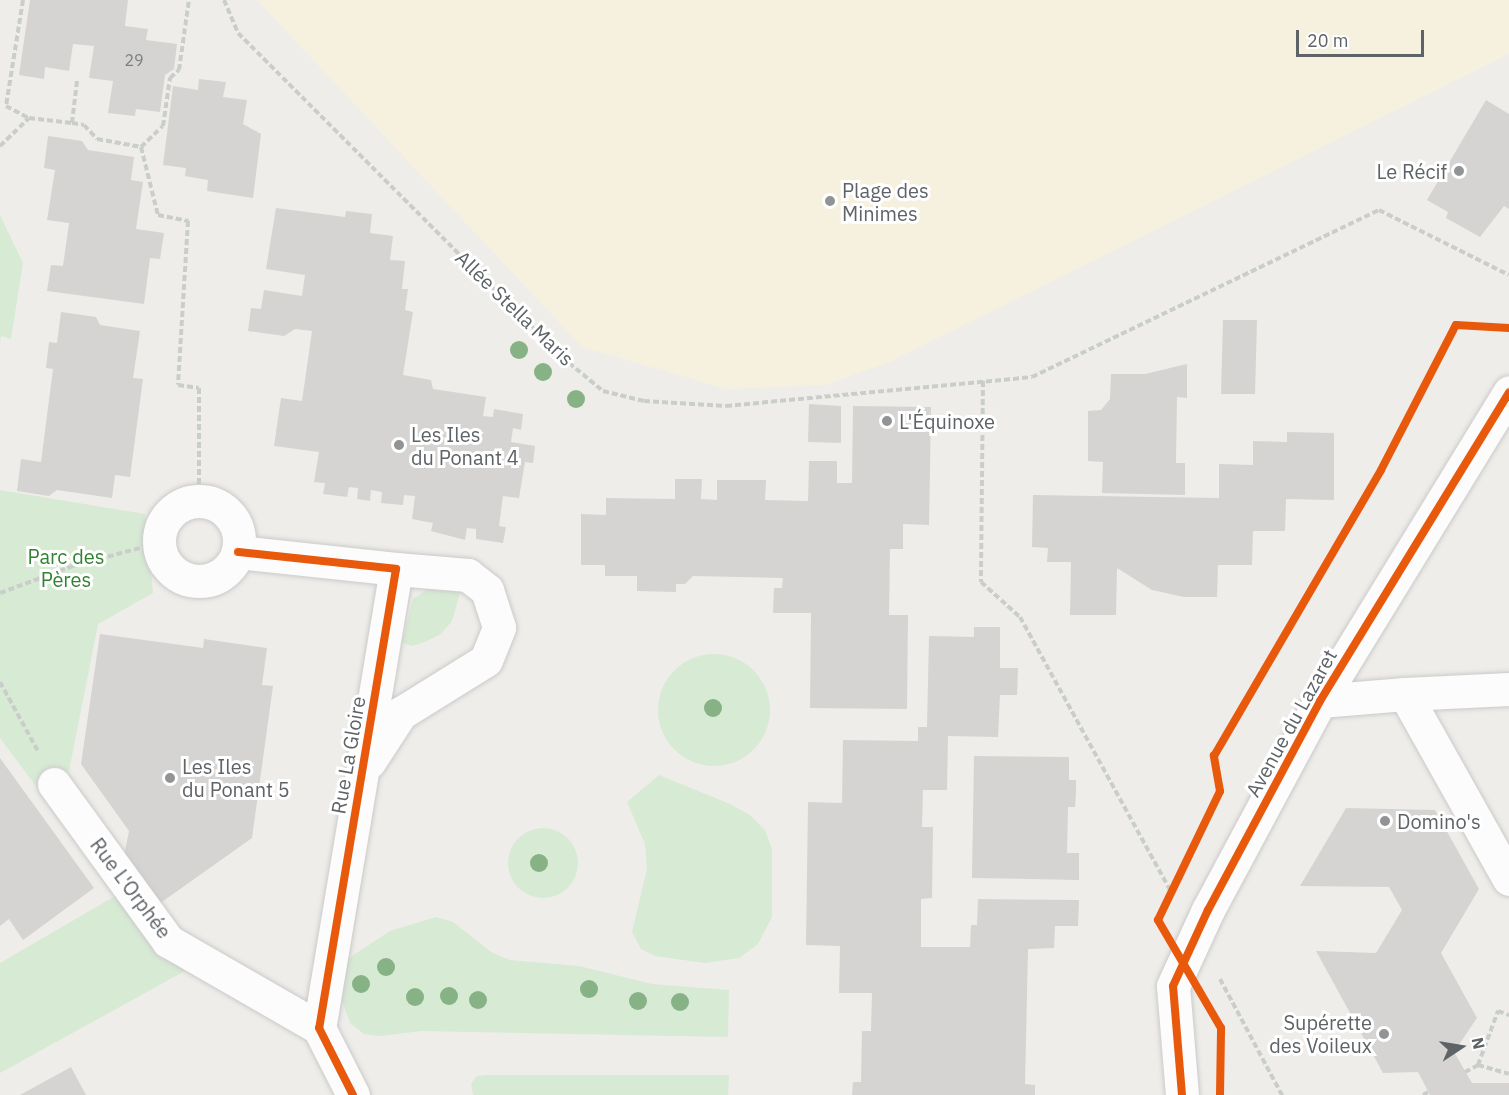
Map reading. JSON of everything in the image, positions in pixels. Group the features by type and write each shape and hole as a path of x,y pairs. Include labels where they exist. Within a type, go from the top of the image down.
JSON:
{"street":[{"name":"Avenue du Lazaret","path":"1182,1095 1173,986 1202,923 1320,701 1509,392"},
{"path":"199,501 216,505 228,513 239,538 238,552 233,563 213,579 188,580 167,567 158,543 166,517 176,507 199,501"},
{"path":"238,552 468,575 487,590 499,627 486,660 401,713 361,773"},
{"name":"Rue La Gloire","path":"319,1028 396,569"},
{"path":"1320,701 1509,689"},
{"path":"1405,694 1509,879"},
{"name":"Rue L'Orphée","path":"54,784 168,941 319,1028"},
{"path":"319,1028 353,1095"}],"path":[{"path":"23,0 6,106 29,118 84,125 97,139 141,147"},
{"path":"141,147 163,126 170,78 179,70 189,0"},
{"path":"72,123 77,81"},
{"path":"0,146 29,118"},
{"path":"141,147 158,215 188,221 178,385 199,388 199,501"},
{"path":"983,381 981,582 1020,617 1171,892 1202,923 1282,1095"},
{"path":"0,593 73,566 158,543"},
{"path":"0,682 54,784"},
{"path":"1167,901 1176,881"},
{"path":"1478,1065 1498,1011 1509,1015"},
{"path":"1465,1071 1478,1065 1509,1074"},
{"path":"1423,1095 1428,1092"}],"green space":[{"path":"0,215 23,263 11,339 1,336 0,343"},
{"name":"Parc des Pères","path":"0,490 145,514 153,593 98,624 69,771 41,793 0,738"},
{"path":"432,586 462,586 452,621 441,634 425,642 412,646 402,643 413,599"},
{"path":"714,654 736,658 754,670 766,688 770,710 766,732 754,750 736,762 714,766 692,762 674,750 662,732 658,710 662,688 674,670 692,658"},
{"path":"659,775 730,804 750,815 765,830 772,849 772,917 758,944 739,958 705,963 655,956 641,949 632,932 647,869 645,844 627,802"},
{"path":"543,828 556,831 568,838 575,850 578,863 575,876 568,888 556,895 543,898 530,895 518,888 511,876 508,863 511,850 518,838 530,831"},
{"path":"129,888 203,961 0,1073 0,963"},
{"path":"436,917 453,922 491,952 510,960 579,966 652,984 729,990 728,1037 421,1031 381,1036 364,1034 350,1023 342,1001 343,962 390,931"},
{"path":"729,1075 728,1095 473,1095 471,1084 477,1076"}],"sand":[{"name":"Plage des Minimes","path":"257,0 1509,0 1509,54 892,361 825,385 726,389 582,347"}],"building":[{"path":"30,0 128,0 125,26 148,29 146,40 177,44 174,69 165,75 160,112 136,109 135,116 108,113 113,81 89,78 94,46 73,44 69,71 45,67 44,79 19,75"},
{"path":"199,79 226,82 223,97 247,100 243,124 261,134 253,198 207,191 208,180 185,176 186,168 163,165 173,86 198,90"},
{"name":"Le Récif","path":"1486,100 1509,114 1509,209 1504,206 1480,237 1446,218 1448,212 1427,200"},
{"path":"48,136 82,141 88,150 134,157 131,180 143,182 136,229 164,233 160,259 150,258 144,304 47,291 51,265 63,266 69,223 47,220 55,170 44,168"},
{"path":"276,208 345,217 346,211 372,214 370,233 393,236 390,260 405,261 402,289 408,289 405,310 413,312 403,375 431,380 433,389 486,397 483,416 493,417 494,409 523,414 521,430 513,428 511,442 535,446 533,463 525,462 519,498 503,496 499,526 506,527 503,543 476,539 476,529 467,528 465,540 431,531 433,523 412,519 415,496 404,495 403,505 381,503 382,492 371,490 370,501 357,499 358,488 349,487 347,497 323,494 325,483 314,482 319,452 274,446 281,398 302,401 312,331 295,329 284,336 248,331 251,308 261,309 264,290 302,296 305,275 266,269"},
{"path":"61,312 96,317 100,325 140,331 133,378 143,379 130,477 115,475 112,498 57,490 49,496 17,491 21,459 41,462 53,369 46,368 49,342 57,343"},
{"path":"1223,320 1257,320 1255,394 1221,394"},
{"path":"1187,364 1187,398 1177,397 1176,463 1185,463 1185,495 1102,493 1103,462 1088,461 1088,411 1101,410 1110,399 1111,374 1145,374"},
{"path":"809,404 841,406 841,443 808,442"},
{"path":"853,406 931,407 929,525 903,524 903,549 890,549 889,615 908,615 907,709 810,708 811,613 773,613 774,588 782,588 783,578 693,576 685,584 676,584 676,592 637,591 637,576 605,576 605,565 581,565 581,514 606,515 606,498 675,499 675,479 702,479 701,499 717,500 717,480 766,480 765,500 808,501 809,461 837,461 837,483 852,483"},
{"path":"1287,432 1334,433 1334,500 1286,499 1285,531 1253,531 1252,565 1218,565 1217,597 1184,597 1152,590 1117,568 1116,615 1070,615 1071,562 1047,562 1048,548 1032,547 1033,495 1219,498 1219,464 1253,465 1253,441 1287,442"},
{"path":"974,627 1000,627 1000,668 1018,668 1017,695 1000,695 998,737 948,736 947,790 923,790 922,827 933,827 932,898 921,899 921,947 970,947 971,925 977,925 978,899 1079,900 1078,926 1055,926 1054,948 1028,949 1025,1084 1035,1085 1035,1095 852,1095 853,1082 861,1082 862,1031 871,1031 872,993 839,993 840,946 806,945 808,802 842,803 843,740 918,741 918,727 927,727 929,636 974,637"},
{"name":"Les Iles du Ponant 5","path":"100,634 203,648 204,639 267,648 262,685 273,686 252,838 159,904 124,856 129,831 81,764"},
{"path":"974,756 1069,757 1069,780 1076,780 1076,793 1075,807 1068,807 1067,853 1079,853 1079,880 972,878"},
{"path":"0,758 94,888 23,940 9,919 0,926"},
{"path":"1346,808 1435,810 1479,889 1441,953 1477,1018 1454,1052 1472,1083 1509,1083 1509,1095 1430,1095 1418,1072 1383,1073 1316,951 1376,953 1402,910 1389,887 1300,886"},
{"path":"71,1067 86,1095 20,1095"}],"cycle path":[{"path":"1220,1095 1221,1028 1158,920 1220,791 1214,756 1381,470 1456,325 1509,328"},
{"path":"1182,1095 1173,986 1208,910 1320,701 1509,392"},
{"path":"238,552 396,569 319,1028 353,1095"}],"place":[{"name":"Le Récif","path":"1459,171"},
{"name":"Plage des Minimes","path":"830,201"},
{"name":"L'Équinoxe","path":"887,421"},
{"name":"Les Iles du Ponant 4","path":"399,445"},
{"name":"Les Iles du Ponant 5","path":"170,778"},
{"name":"Domino's","path":"1385,821"},
{"name":"Supérette des Voileux","path":"1384,1034"}]}
